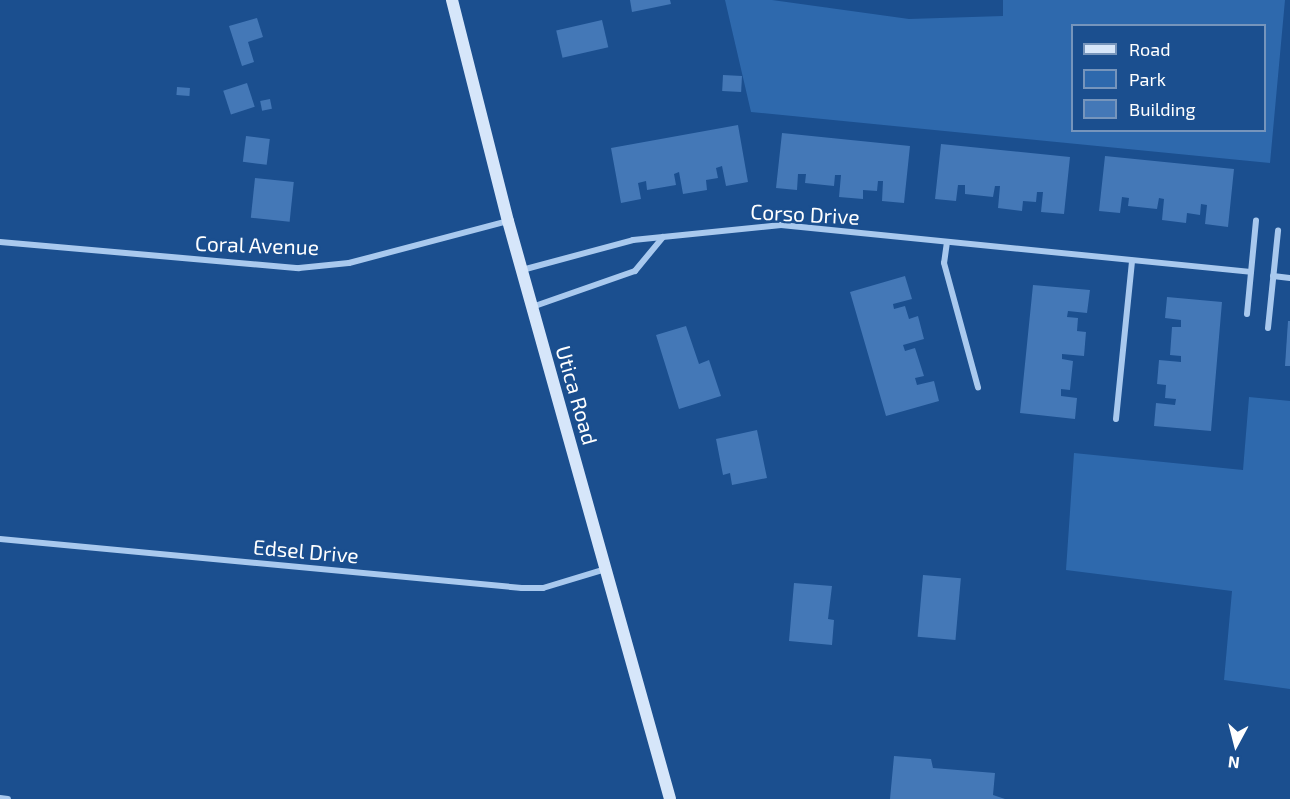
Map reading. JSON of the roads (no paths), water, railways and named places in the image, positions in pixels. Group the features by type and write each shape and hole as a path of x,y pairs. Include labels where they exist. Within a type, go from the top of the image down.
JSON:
{"main road":[{"name":"Utica Road","path":"452,0 508,221 670,799"}],"street":[{"path":"1247,314 1256,220"},
{"name":"Coral Avenue","path":"0,242 299,268 383,255 508,221"},
{"name":"Corso Drive","path":"522,270 633,240 781,225 1251,272"},
{"path":"1268,328 1278,231"},
{"path":"532,307 635,271 663,237"},
{"path":"947,242 944,263 978,387"},
{"path":"1116,419 1132,261"},
{"path":"1274,276 1290,278"},
{"name":"Edsel Drive","path":"0,539 522,588 543,588 607,569"},
{"path":"0,798 8,799"}]}
